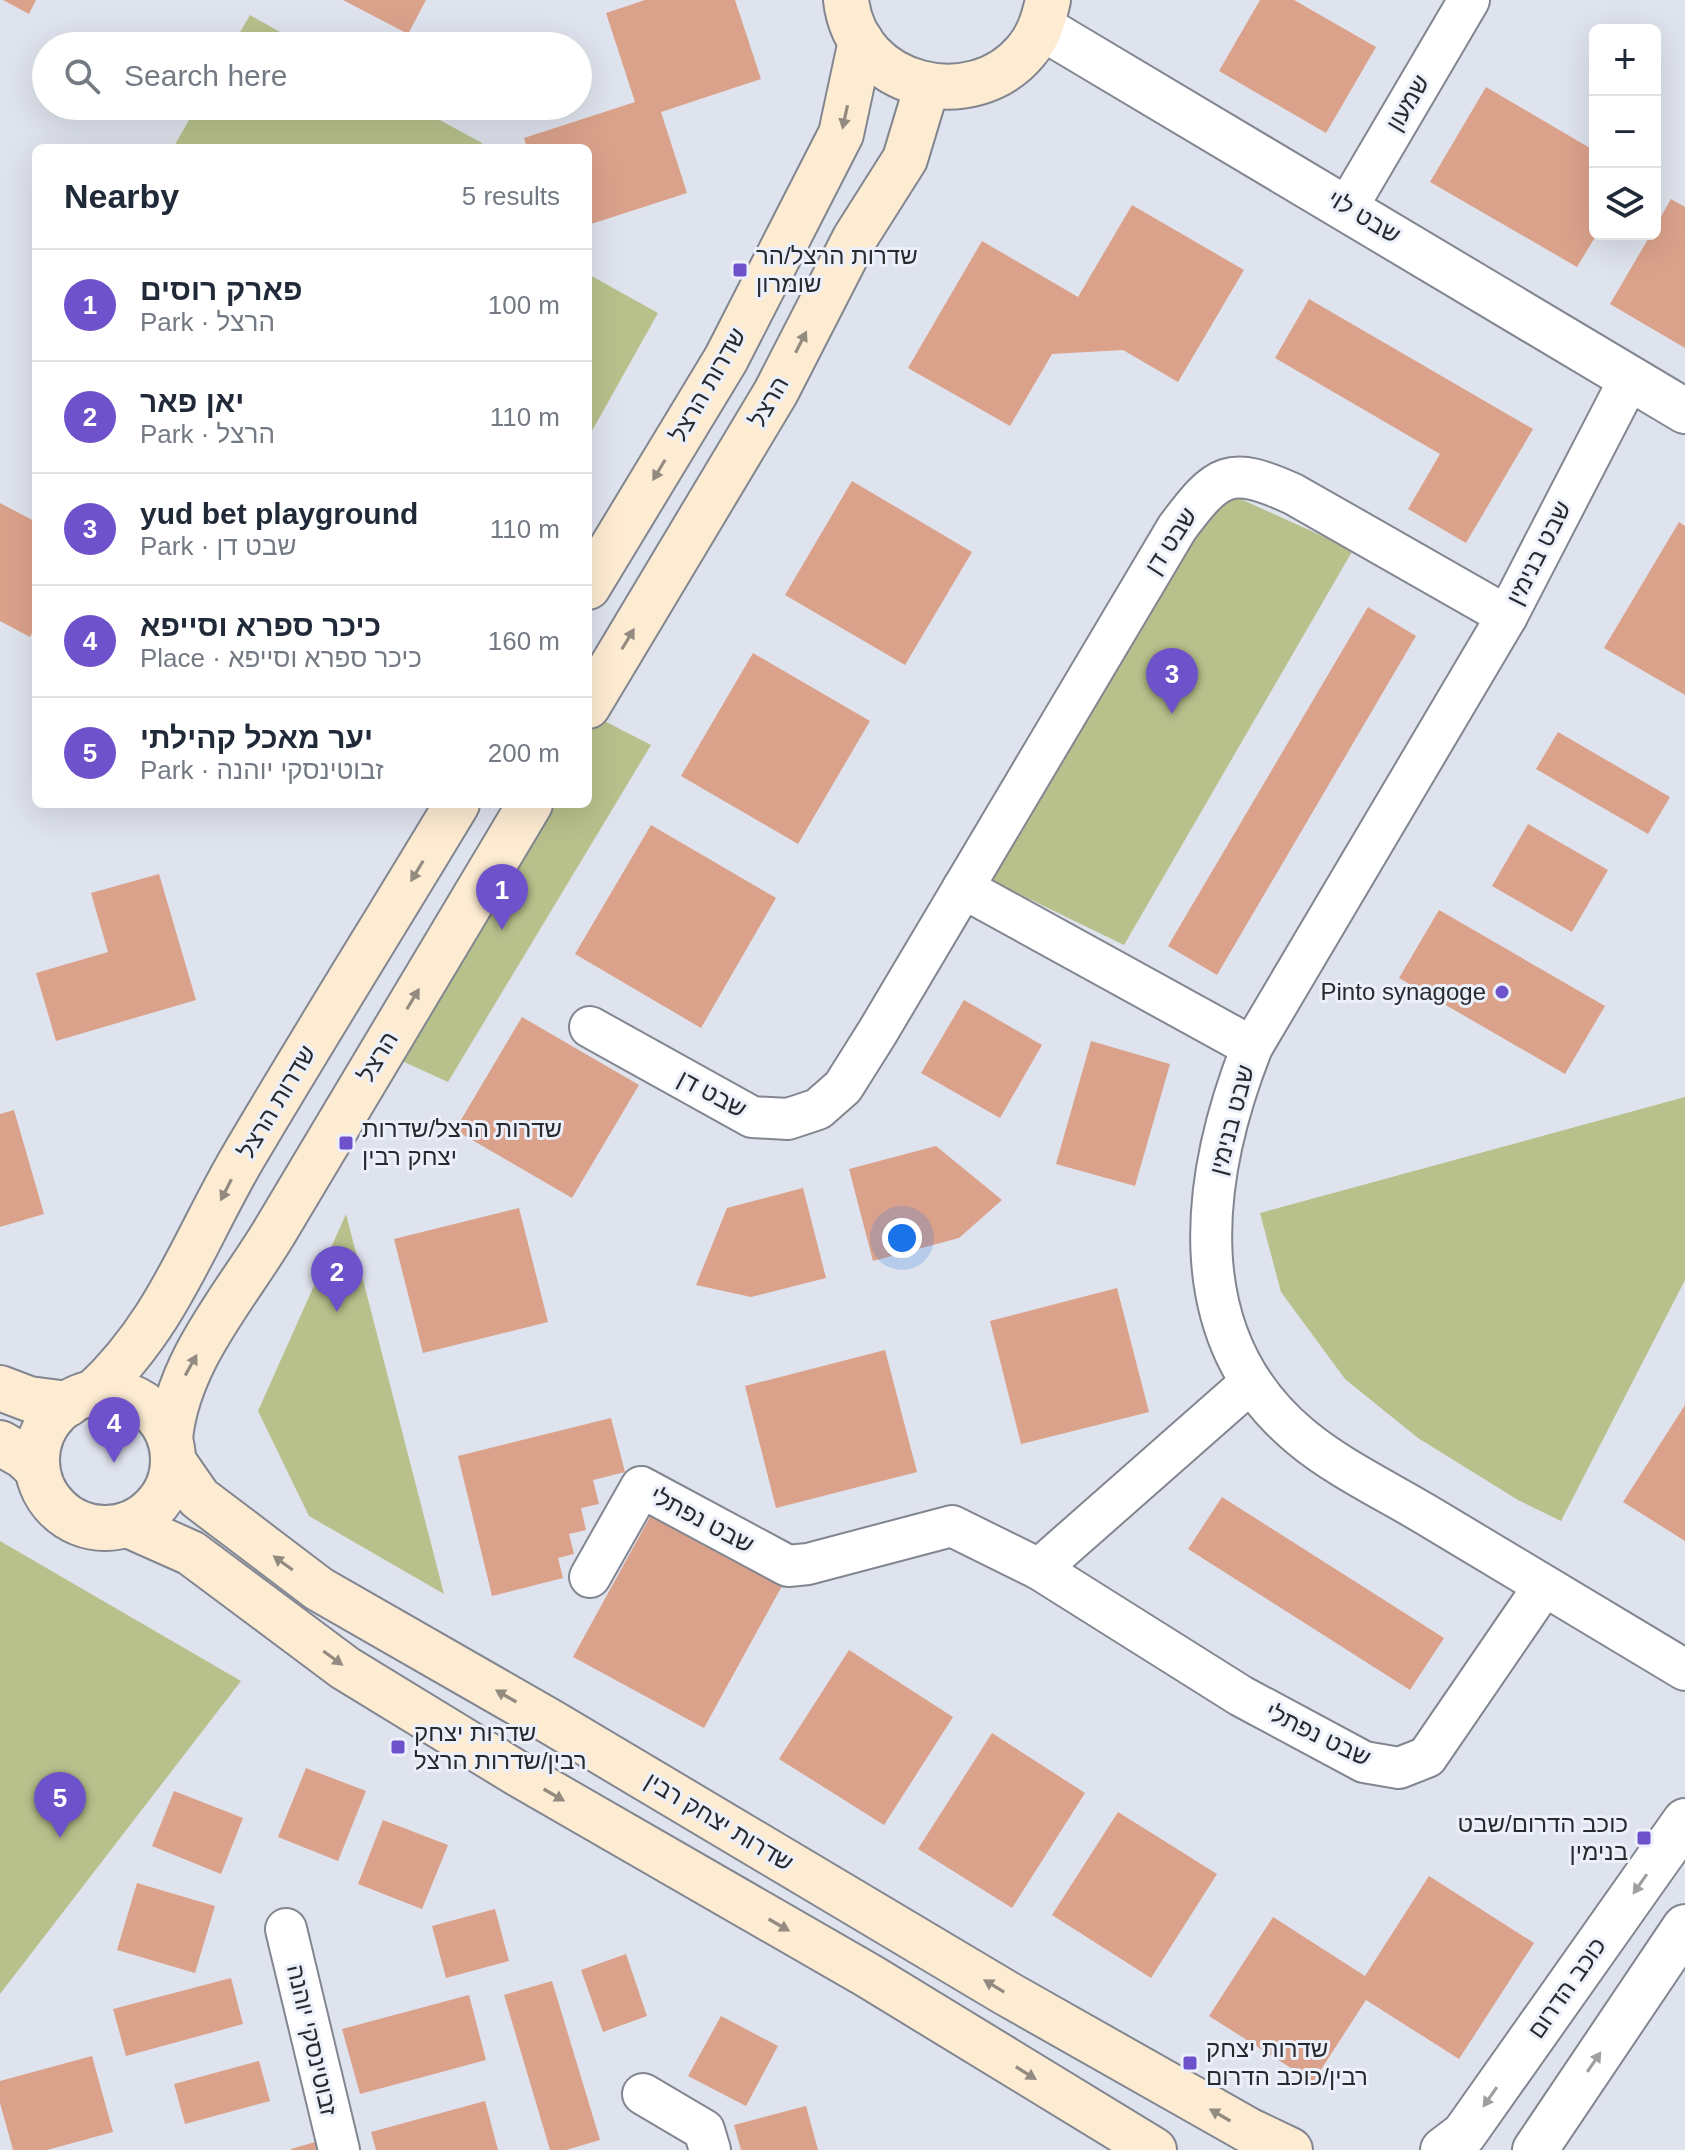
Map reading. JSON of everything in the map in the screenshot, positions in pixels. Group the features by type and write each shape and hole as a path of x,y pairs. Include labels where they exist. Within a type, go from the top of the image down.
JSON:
{"main road":[{"path":"846,0 861,41 878,62 901,77 927,86 955,88 982,82 1007,69 1027,50 1045,14"},
{"name":"שדרות הרצל","path":"592,580 726,359 841,134 861,41"},
{"name":"הרצל","path":"592,699 776,392 855,238 905,159 927,86"},
{"name":"שדרות הרצל","path":"80,1399 132,1354 175,1291 240,1162 455,808"},
{"name":"הרצל","path":"172,1450 172,1412 191,1365 528,808"},
{"path":"0,1388 29,1399 131,1397 161,1421 172,1450 160,1500 128,1525"},
{"path":"37,1469 43,1432 53,1416 80,1399"},
{"path":"0,1443 23,1456 37,1469 50,1500 64,1514 82,1524 102,1528 128,1525 191,1553 345,1668 507,1767 869,1976 1154,2150"},
{"name":"שדרות יצחק רבין","path":"172,1450 199,1498 319,1589 551,1722 1006,1993 1248,2130 1290,2150"}],"street":[{"name":"שמעון","path":"1348,206 1469,0"},
{"name":"שבט לוי","path":"1045,14 1348,206 1685,411"},
{"name":"שבט בנימין","path":"1630,378 1507,616 1252,1047 1235,1090 1220,1150 1210,1212 1214,1285 1227,1340 1249,1384 1302,1438 1685,1670"},
{"name":"שבט דן","path":"590,1027 752,1117 788,1119 818,1109 843,1087 1177,528 1204,492 1218,480 1236,475 1259,479 1293,494 1507,616"},
{"path":"963,888 1252,1047"},
{"path":"1039,1569 1249,1384"},
{"name":"שבט נפתלי","path":"590,1577 641,1487 788,1566 808,1564 952,1526 1039,1569 1241,1696 1364,1762 1399,1768 1427,1757 1544,1586"},
{"name":"כוכב הדרום","path":"1443,2150 1464,2134 1685,1821"},
{"path":"1535,2150 1685,1927"},
{"name":"זבוטינסקי יוהנה","path":"286,1929 339,2150"},
{"path":"643,2094 704,2130 710,2150"}],"green space":[{"path":"250,15 280,32 240,32"},
{"path":"189,120 440,120 482,143 481,144 175,144"},
{"path":"592,276 658,313 592,431"},
{"path":"1223,491 1353,550 1124,945 986,878"},
{"path":"592,715 651,745 448,1082 391,1056 535,808 592,808"},
{"path":"1685,1097 1685,1280 1561,1521 1518,1500 1418,1438 1345,1379 1281,1292 1260,1213"},
{"path":"346,1214 444,1594 309,1516 258,1411"},
{"path":"0,1541 241,1681 0,1994"}],"building":[{"path":"3,0 36,0 29,14"},
{"path":"343,0 426,0 409,32"},
{"path":"645,0 735,0 761,79 661,112 687,193 592,224 592,144 526,144 524,138 580,120 592,120 592,116 635,102 606,13"},
{"path":"1260,0 1294,0 1376,47 1326,133 1219,71"},
{"path":"1486,87 1589,147 1589,240 1593,240 1577,267 1430,182"},
{"path":"1671,199 1685,207 1685,348 1610,304 1647,240 1661,240 1661,216"},
{"path":"1132,205 1244,270 1178,382 1123,350 1052,354 1010,426 908,368 982,241 1078,297"},
{"path":"1309,299 1533,429 1466,543 1408,509 1440,454 1275,358"},
{"path":"852,481 972,552 905,665 785,595"},
{"path":"0,503 32,520 32,633 30,637 0,621"},
{"path":"1679,522 1685,526 1685,695 1604,648"},
{"path":"1368,607 1416,636 1217,975 1168,946"},
{"path":"753,653 870,721 798,844 681,776"},
{"path":"1558,732 1670,797 1648,834 1536,769"},
{"path":"1528,824 1608,870 1572,932 1492,886"},
{"path":"651,825 776,898 701,1028 575,954"},
{"path":"159,874 196,1000 56,1041 36,973 108,952 91,893"},
{"name":"Pinto synagoge","path":"1439,910 1605,1006 1565,1074 1399,978"},
{"path":"964,1000 1042,1045 1000,1118 921,1073"},
{"path":"522,1017 639,1085 572,1198 455,1130"},
{"path":"1091,1041 1170,1064 1135,1186 1056,1164"},
{"path":"14,1110 44,1214 0,1227 0,1114"},
{"path":"936,1146 1002,1200 959,1238 873,1261 849,1169"},
{"path":"803,1188 826,1278 751,1297 696,1285 727,1208"},
{"path":"519,1208 548,1322 423,1353 394,1239"},
{"path":"1117,1288 1149,1412 1021,1444 990,1321"},
{"path":"885,1350 917,1472 776,1508 745,1386"},
{"path":"1685,1405 1685,1541 1623,1502"},
{"path":"611,1418 625,1472 593,1480 599,1504 581,1508 586,1530 569,1534 574,1554 558,1558 563,1578 492,1596 458,1456"},
{"path":"1222,1497 1444,1638 1410,1690 1188,1549"},
{"path":"651,1515 782,1586 704,1728 573,1657"},
{"path":"849,1650 953,1717 884,1825 779,1759"},
{"path":"992,1733 1085,1793 1012,1908 918,1849"},
{"path":"306,1768 366,1791 338,1861 278,1837"},
{"path":"174,1791 243,1818 221,1874 152,1846"},
{"path":"1118,1812 1217,1874 1151,1978 1052,1915"},
{"path":"383,1820 448,1845 422,1909 358,1884"},
{"path":"1429,1876 1534,1943 1459,2059 1366,2000 1313,2082 1209,2016 1273,1917 1365,1976"},
{"path":"137,1883 215,1906 195,1973 117,1950"},
{"path":"495,1909 509,1961 446,1978 432,1926"},
{"path":"626,1954 647,2016 603,2032 581,1970"},
{"path":"231,1978 243,2024 126,2056 113,2009"},
{"path":"552,1981 600,2140 566,2150 550,2150 504,1995"},
{"path":"469,1995 486,2060 360,2094 342,2029"},
{"path":"721,2016 778,2046 746,2106 688,2076"},
{"path":"92,2056 113,2132 47,2150 13,2150 0,2103 0,2081"},
{"path":"259,2061 270,2101 185,2124 174,2084"},
{"path":"485,2101 498,2150 376,2150 371,2132"},
{"path":"806,2106 818,2150 741,2150 734,2125"},
{"path":"315,2142 317,2150 291,2150 291,2149"}],"place":[{"name":"שדרות הרצל/הר שומרון","path":"740,270"},
{"name":"yud bet playground","path":"1172,714"},
{"name":"פארק רוסים","path":"502,930"},
{"name":"Pinto synagoge","path":"1502,992"},
{"name":"שדרות הרצל/שדרות יצחק רבין","path":"346,1143"},
{"name":"יאן פאר","path":"337,1312"},
{"name":"כיכר ספרא וסייפא","path":"114,1463"},
{"name":"שדרות יצחק רבין/שדרות הרצל","path":"398,1747"},
{"name":"יער מאכל קהילתי","path":"60,1838"},
{"name":"כוכב הדרום/שבט בנימין","path":"1644,1838"},
{"name":"שדרות יצחק רבין/כוכב הדרום","path":"1190,2063"}]}
